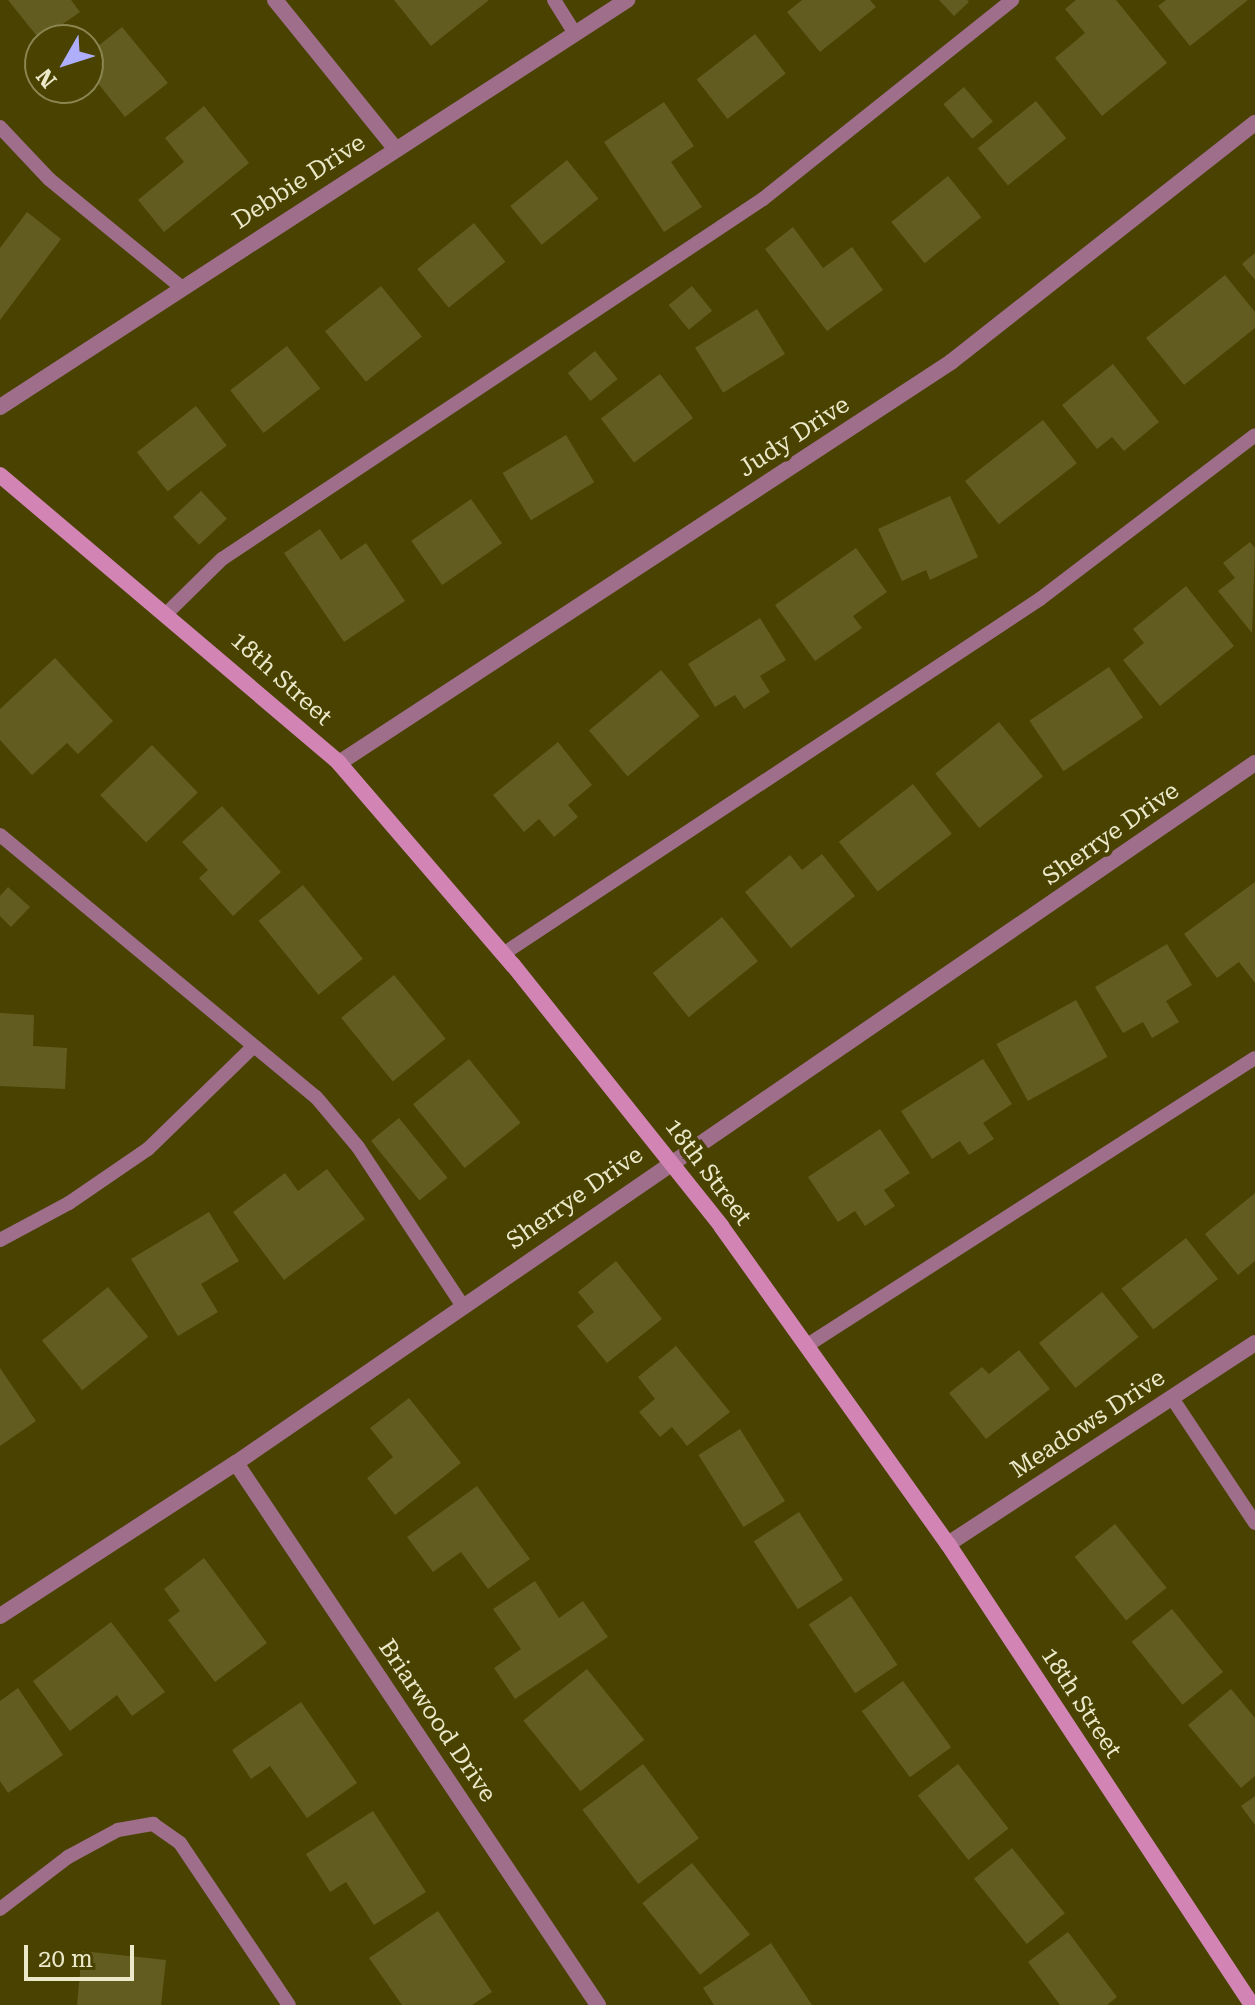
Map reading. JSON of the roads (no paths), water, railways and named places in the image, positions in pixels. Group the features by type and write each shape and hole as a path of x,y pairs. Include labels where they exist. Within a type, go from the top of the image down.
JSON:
{"street":[{"path":"275,0 395,148"},
{"name":"Debbie Drive","path":"0,407 627,0"},
{"name":"Judy Drive","path":"339,763 951,362 1255,123"},
{"name":"18th Street","path":"0,475 167,613 339,763 503,954 670,1160 948,1544 1252,2005"},
{"name":"Sherrye Drive","path":"0,1616 236,1463 670,1160 1255,763"},
{"name":"Meadows Drive","path":"948,1544 1255,1343"},
{"name":"Briarwood Drive","path":"236,1463 598,2005"}],"lane":[{"path":"554,0 575,33"},
{"path":"167,613 222,559 763,199 1012,0"},
{"path":"0,127 49,179 182,288"},
{"path":"503,954 1040,599 1255,435"},
{"path":"0,835 316,1097 358,1147 462,1305"},
{"path":"0,1240 69,1203 148,1149 253,1047"},
{"path":"806,1346 1255,1058"},
{"path":"1172,1398 1255,1523"},
{"path":"0,1909 68,1857 118,1830 153,1824 180,1843 289,2005"}]}
